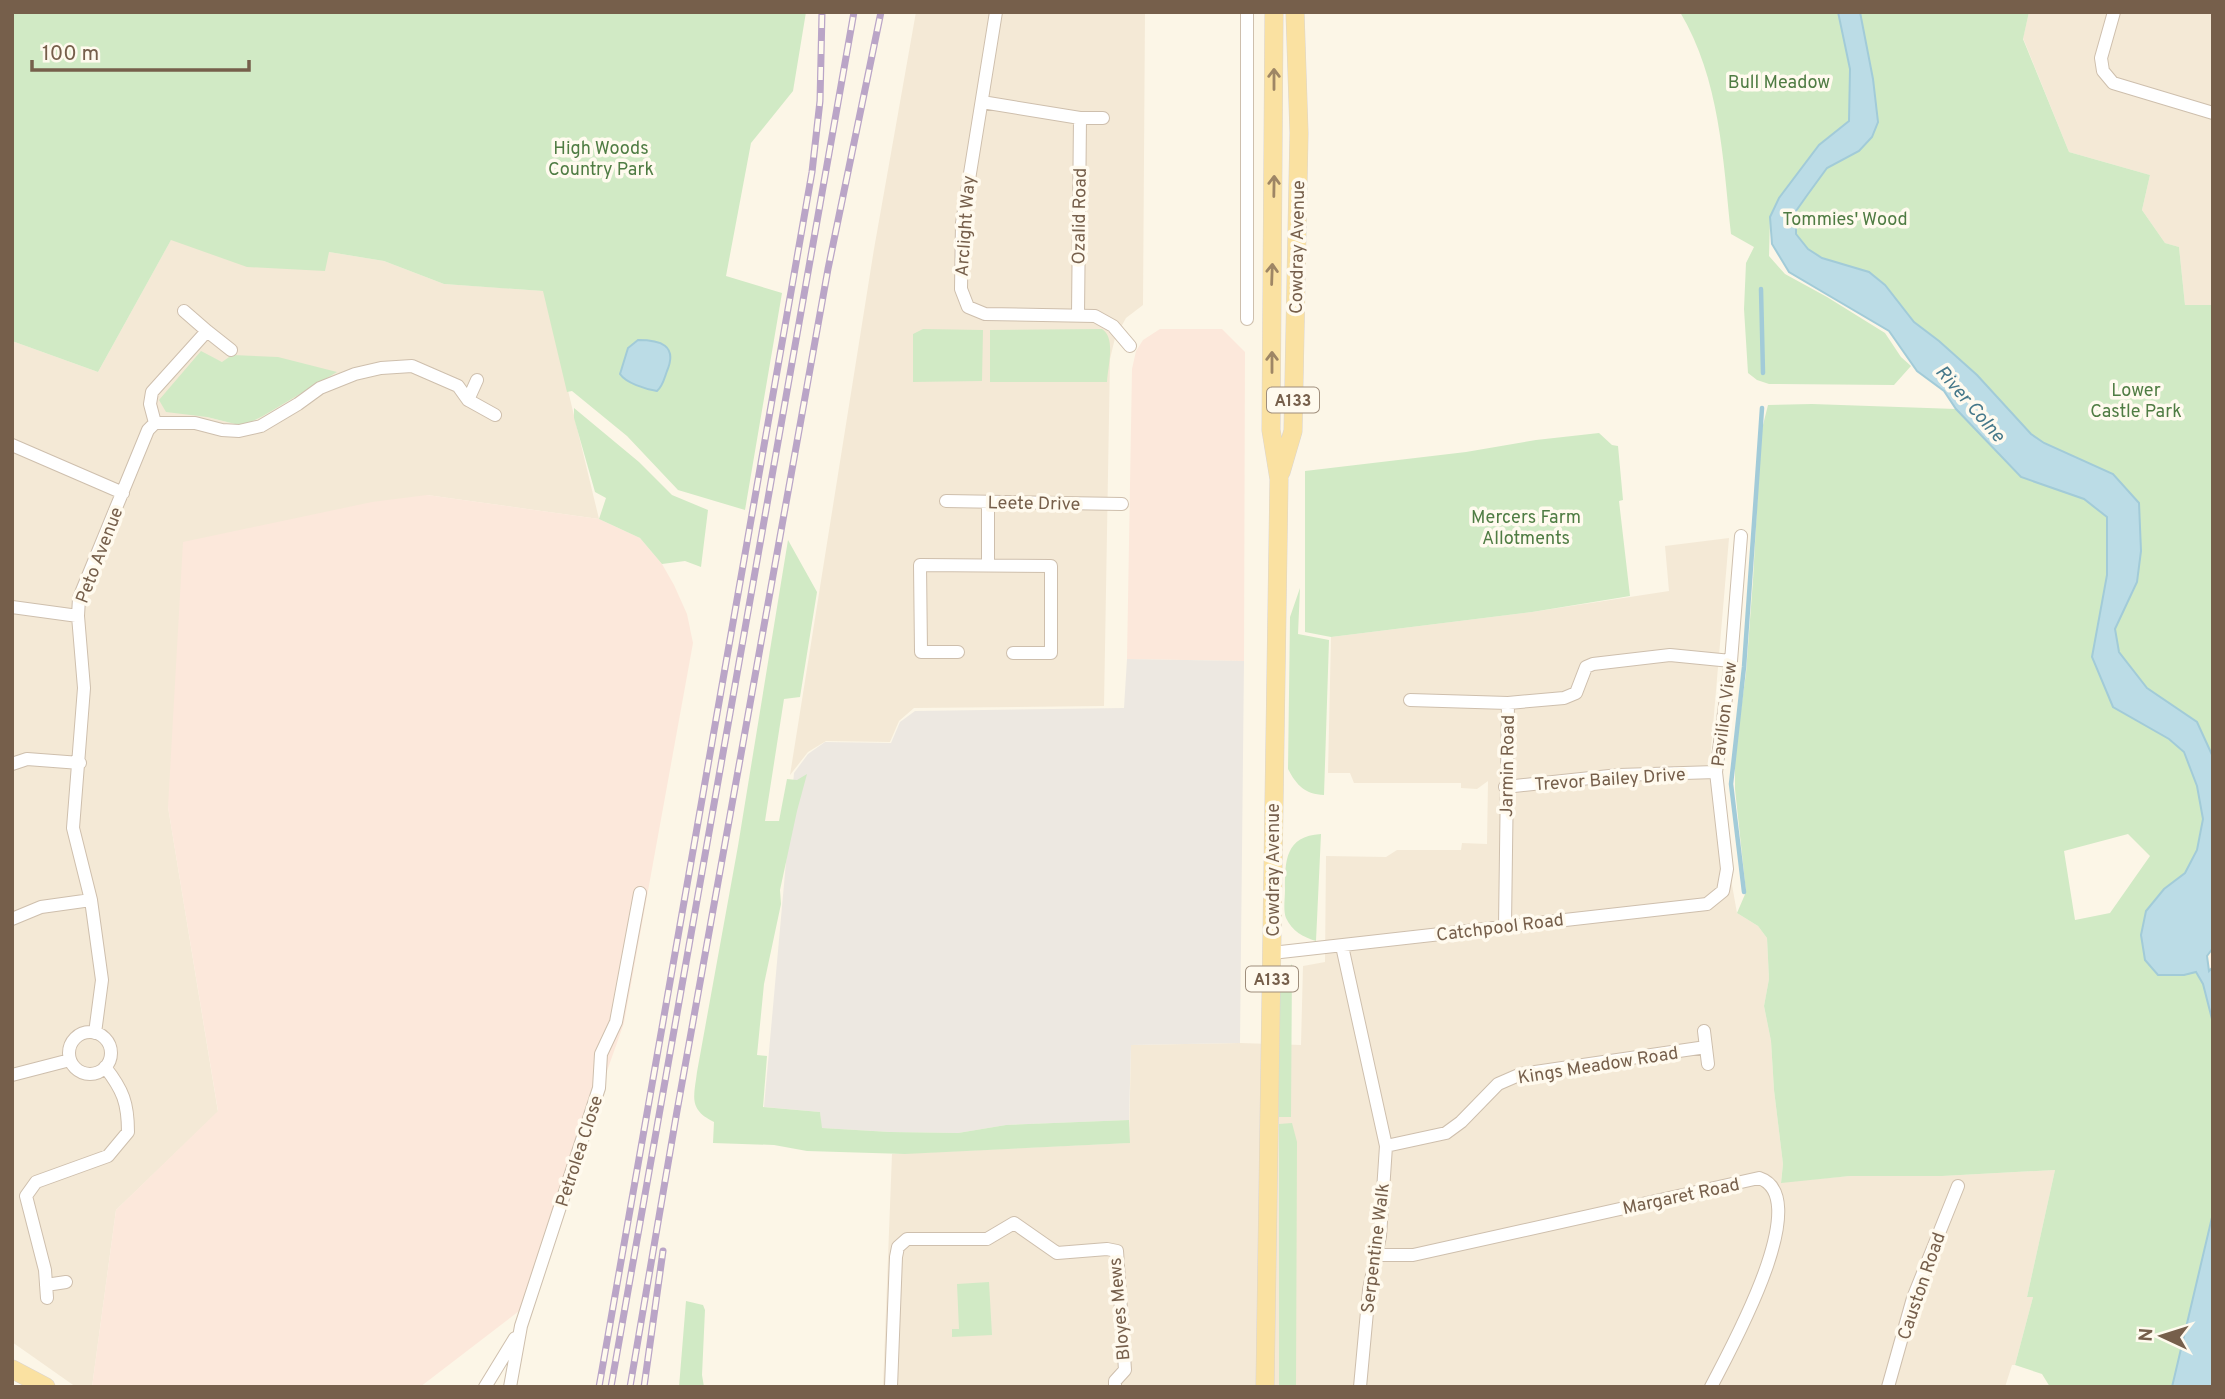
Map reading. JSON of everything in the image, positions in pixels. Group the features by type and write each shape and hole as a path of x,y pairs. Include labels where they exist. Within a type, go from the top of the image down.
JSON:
{"main road":[{"name":"Cowdray Avenue","path":"1265,1387 1279,479 1271,430 1274,12"},
{"name":"Cowdray Avenue","path":"1279,479 1293,431 1299,133 1295,12"},
{"path":"1271,320 1296,320"},
{"path":"12,1371 46,1387"}],"street":[{"name":"Arclight Way","path":"996,12 962,223 961,289 968,307 985,314 1094,316 1113,326 1130,346"},
{"path":"1247,12 1247,319"},
{"path":"2114,12 2101,58 2103,71 2113,83 2213,113"},
{"path":"982,102 1080,118 1103,118"},
{"name":"Ozalid Road","path":"1078,315 1080,118"},
{"path":"184,311 231,350"},
{"path":"207,331 152,392 150,404 155,423 195,423 239,431 261,426 320,388 355,374 381,368 412,366 458,386 468,400 495,415"},
{"path":"468,400 477,380"},
{"name":"Peto Avenue","path":"95,1033 102,980 91,900 73,828 84,688 79,598 148,430 155,423"},
{"path":"12,445 123,493"},
{"name":"Leete Drive","path":"946,501 1122,504"},
{"path":"988,502 988,565"},
{"name":"Pavilion View","path":"1723,891 1727,869 1716,772 1731,661 1741,536"},
{"path":"958,652 921,652 920,565 1051,566 1051,653 1013,653"},
{"path":"12,607 78,616"},
{"path":"1508,703 1564,698 1576,693 1586,667 1593,664 1670,655 1731,661"},
{"name":"Jarmin Road","path":"1410,700 1508,703 1505,926"},
{"path":"12,764 27,759 80,763"},
{"name":"Trevor Bailey Drive","path":"1506,787 1619,775 1716,772"},
{"name":"Catchpool Road","path":"1272,953 1707,904 1723,891"},
{"name":"Petrolea Close","path":"510,1387 521,1325 599,1088 601,1054 616,1022 640,893"},
{"path":"12,919 41,907 91,900"},
{"name":"Serpentine Walk","path":"1342,946 1385,1146 1380,1236 1369,1290 1360,1387"},
{"path":"1704,1031 1708,1065"},
{"path":"95,1033 107,1041 110,1054 105,1067 99,1072 85,1074 73,1066 70,1059 70,1047 82,1034 95,1033"},
{"name":"Kings Meadow Road","path":"1385,1146 1446,1133 1461,1122 1498,1084 1521,1074 1706,1047"},
{"path":"12,1075 70,1059"},
{"path":"66,1282 46,1291 40,1250 26,1196 36,1182 108,1156 128,1132 128,1107 118,1084 105,1067"},
{"name":"Margaret Road","path":"1376,1255 1413,1255 1764,1179 1773,1188 1778,1204 1767,1272 1711,1387"},
{"name":"Causton Road","path":"1888,1387 1913,1298 1958,1186"},
{"name":"Bloyes Mews","path":"891,1387 898,1247 907,1240 986,1240 1014,1223 1057,1253 1107,1249 1118,1251 1125,1370 1115,1381 1115,1387"},
{"name":"Petrolea Close","path":"485,1387 505,1357 521,1325"},
{"path":"12,1371 30,1387"}],"shaded area":[{"path":"916,12 1145,12 1143,305 1126,318 1115,338 1110,359 1104,706 914,708 899,721 890,742 826,741 808,752 790,775 874,249"},
{"path":"2029,12 2213,12 2213,305 2185,305 2179,247 2165,243 2142,210 2150,175 2069,152 2023,38"},
{"path":"172,238 329,252 384,261 444,284 544,291 599,519 427,495 168,807 218,1112 116,1210 92,1387 76,1387 12,1342 12,341 98,372","holes":["200,352 222,362 336,372 243,426 207,417"]},
{"path":"1160,329 1222,329 1245,352 1244,661 1127,659 1132,369 1136,351 1143,340"},
{"path":"427,495 599,519 640,538 662,564 674,585 687,614 693,643 624,1023 523,1308 420,1387 92,1387 116,1210 218,1111 168,807 183,542 372,502"},
{"path":"1729,538 1710,761 1737,913 1758,926 1767,938 1769,979 1764,1006 1771,1041 1783,1164 1781,1182 1850,1176 1942,1176 2055,1170 2027,1297 2033,1297 2015,1365 2012,1365 2005,1387 883,1387 892,1154 1129,1143 1131,1045 1301,1045 1303,966 1325,962 1326,856 1386,857 1397,850 1461,850 1462,843 1487,844 1488,781 1477,789 1461,788 1461,783 1354,783 1350,773 1328,773 1331,637 1532,612 1669,591 1665,546"},
{"path":"1127,659 1244,661 1240,1043 1131,1045 1129,1120 1006,1125 958,1133 891,1132 821,1128 820,1112 764,1107 794,773 808,754 825,742 891,743 900,722 915,711 1124,708"}],"green space":[{"name":"High Woods Country Park","path":"12,12 806,12 793,91 751,143 726,276 782,293 745,510 678,490 627,436 572,391 567,392 543,291 444,284 384,261 329,252 325,271 247,267 171,240 98,372 12,341"},
{"name":"Bull Meadow","path":"1680,12 1838,12 1850,69 1849,121 1819,145 1770,219 1769,256 1785,274 1885,333 1901,357 1911,366 1894,385 1769,384 1748,373 1744,309 1746,263 1754,247 1731,234 1722,148 1712,92 1704,64"},
{"path":"1860,12 2029,12 2023,39 2069,152 2150,175 2142,210 2165,243 2179,247 2185,305 2213,305 2213,757 2197,722 2147,688 2119,652 2115,629 2137,582 2141,551 2044,443 2031,434 1977,375 1914,322 1885,285 1869,272 1823,258 1808,249 1796,234 1796,211 1827,168 1859,151 1878,122"},
{"path":"923,329 983,330 982,381 913,382 913,334"},
{"path":"1102,329 1110,345 1107,382 990,382 990,330"},
{"path":"201,351 222,362 232,355 278,357 337,372 243,426 207,417 166,412 159,400"},
{"path":"1768,405 1956,409 2021,477 2084,499 2107,517 2107,575 2093,657 2113,707 2169,739 2184,752 2197,786 2203,819 2197,850 2185,873 2164,889 2184,975 2196,972 2203,984 2213,1023 2213,1213 2172,1387 2050,1387 2042,1374 2015,1365 2033,1297 2027,1297 2055,1170 1942,1176 1850,1176 1781,1183 1783,1164 1771,1041 1764,1006 1769,979 1767,938 1758,926 1737,913 1746,892 1735,789 1735,753 1746,673 1761,433","holes":["2128,834 2150,856 2110,913 2075,920 2064,851"]},
{"path":"574,408 639,462 672,495 708,510 701,567 685,561 662,564 640,538 599,519 606,498 595,492 574,418"},
{"name":"Mercers Farm Allotments","path":"1599,433 1612,445 1618,446 1623,500 1619,501 1630,596 1532,612 1331,637 1305,632 1305,471"},
{"path":"788,540 817,592 800,697 784,699 765,821 779,821 787,779 797,780 807,774 780,890 781,904 764,984 757,1055 767,1056 763,1107 820,1112 822,1128 890,1132 958,1133 1006,1125 1129,1120 1130,1143 905,1154 807,1151 774,1145 713,1143 714,1122 696,1107 697,1072 738,846"},
{"path":"1300,588 1298,634 1329,640 1324,795 1302,788 1288,769 1290,617"},
{"path":"1321,834 1316,941 1298,933 1286,918 1285,879 1287,860 1294,845 1309,836"},
{"path":"1292,964 1291,1117 1279,1117 1279,984"},
{"path":"1292,1123 1297,1142 1296,1387 1279,1387 1279,1124"},
{"path":"989,1282 992,1335 952,1337 952,1329 959,1329 957,1284"},
{"path":"686,1301 703,1305 705,1310 702,1375 704,1387 679,1387"}],"water":[{"name":"River Colne","path":"1838,12 1860,12 1878,122 1872,137 1859,151 1827,168 1796,211 1796,234 1808,249 1822,258 1869,272 1885,285 1914,322 1977,375 2031,434 2044,443 2113,474 2139,503 2141,551 2137,582 2115,629 2119,652 2147,688 2197,722 2213,757 2213,948 2207,956 2209,971 2213,967 2213,1023 2203,984 2196,972 2158,975 2145,960 2141,935 2146,911 2164,889 2185,873 2197,850 2203,819 2197,786 2184,752 2169,739 2113,707 2092,657 2107,575 2107,517 2084,499 2021,477 1956,409 1944,391 1917,371 1889,331 1789,272 1772,244 1770,217 1779,198 1819,145 1849,121 1850,69"},
{"path":"638,340 660,343 670,355 663,382 657,391 631,383 620,374 628,348"},
{"path":"2213,1213 2213,1387 2172,1387"}],"waterway":[{"path":"1761,289 1763,373"},
{"path":"1744,892 1731,784 1744,667 1762,408"}],"railway":[{"path":"599,1387 812,172 820,101 822,12"},
{"path":"611,1387 854,12"},
{"path":"630,1387 828,269 881,12"},
{"path":"644,1387 663,1251"}],"park label":[{"name":"Tommies' Wood","path":"1845,219"},
{"name":"Lower Castle Park","path":"2136,400"}]}
